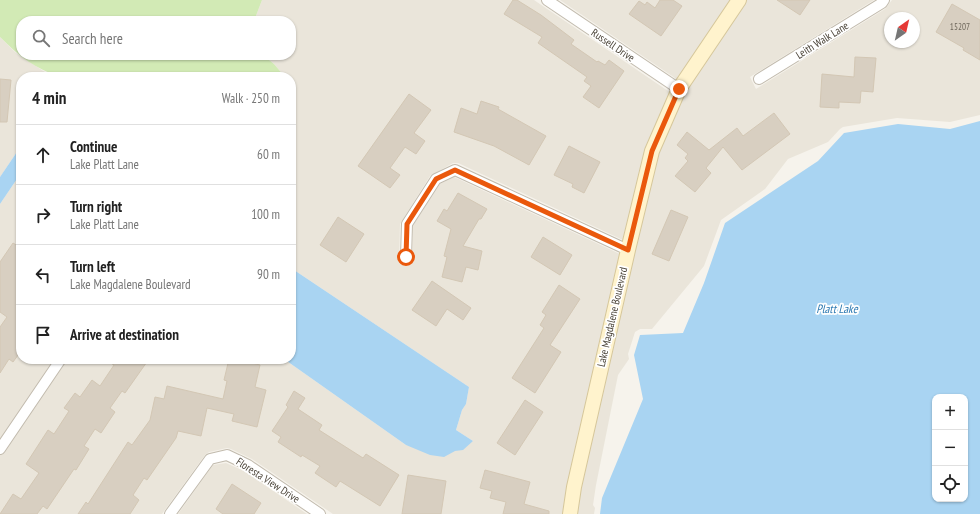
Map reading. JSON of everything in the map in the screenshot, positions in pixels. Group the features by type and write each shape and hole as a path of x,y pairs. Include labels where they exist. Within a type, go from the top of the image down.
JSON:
{"street":[{"name":"Russell Drive","path":"547,0 679,89"},
{"name":"Lake Magdalene Boulevard","path":"570,514 574,487 652,151 679,89 739,0"},
{"name":"Leith Walk Lane","path":"759,79 876,7 884,0"},
{"path":"406,257 407,224 436,179 455,170 628,250"},
{"path":"0,449 58,364"},
{"name":"Floresta View Drive","path":"170,514 210,459 227,455 248,465 320,514"}],"shaded area":[{"path":"262,0 534,0 671,93 623,240 458,163 453,163 430,176 400,224 399,264 412,263 413,225 440,184 454,177 620,254 564,514 333,514 252,459 227,448 209,452 205,455 162,514 0,514 0,204 16,180 16,364 291,364 406,445 455,451 473,441 456,430 462,410 466,404 469,387 296,271 296,72 281,72 269,60 296,60 296,16 256,16"},
{"path":"560,0 731,0 678,80"},
{"path":"747,0 874,0 750,77 756,89 885,9 892,0 980,0 980,115 950,122 897,118 843,127 828,142 788,159 765,189 721,220 704,266 652,329 640,329 635,332 628,354 629,359 618,375 596,485 593,505 595,508 594,514 577,514 581,487 634,252 637,246 635,245 659,153 685,92"},
{"path":"0,37 16,53 16,60 27,60 45,72 16,72 16,153 0,177"},
{"path":"226,463 244,471 307,514 178,514 213,465"}],"green space":[{"path":"0,0 262,0 256,16 16,16 16,52 0,37"},
{"path":"27,60 269,60 281,72 48,72"}],"water":[{"name":"Platt Lake","path":"980,121 980,514 600,514 602,498 643,399 634,355 640,335 683,333 704,283 725,223 818,161 844,133 898,124 950,129"},
{"path":"16,153 16,180 0,204 0,177"},
{"path":"296,271 469,387 466,404 462,410 456,430 473,441 463,450 455,451 444,457 430,455 406,445 291,364 296,364"}],"building":[{"path":"513,0 517,0 541,15 574,40 571,44 597,62 598,61 605,65 609,60 624,71 599,108 583,97 591,86 584,81 587,77 538,43 542,37 504,14"},
{"path":"660,0 673,0 682,6 661,36 629,14 639,1 645,5 647,2 655,8"},
{"path":"777,0 810,0 800,15"},
{"path":"952,4 980,20 980,60 963,50 964,48 936,32"},
{"path":"855,57 876,58 873,92 861,91 860,103 839,102 839,108 820,107 822,74 854,77"},
{"path":"0,79 11,80 7,122 0,122"},
{"path":"409,94 431,110 414,133 425,141 416,154 405,147 390,168 400,175 390,188 358,166"},
{"path":"481,101 499,107 498,109 546,136 529,165 494,146 454,132 461,108 477,114"},
{"path":"774,113 790,134 742,170 723,147 706,168 711,173 695,192 675,176 688,161 685,158 688,154 677,145 687,132 709,150 737,128 743,136"},
{"path":"569,146 600,162 584,193 572,187 573,184 554,175"},
{"path":"458,193 487,209 481,219 479,219 463,246 482,251 478,270 466,267 462,282 442,277 447,257 444,256 451,229 437,221 444,209 447,211"},
{"path":"671,210 688,217 669,261 652,254"},
{"path":"338,217 364,234 346,262 320,245"},
{"path":"543,237 572,255 560,275 531,257"},
{"path":"13,243 16,245 16,358 13,362 9,359 0,373 0,327 7,317 0,312 0,262"},
{"path":"432,281 471,308 463,320 447,309 436,326 412,310"},
{"path":"559,285 580,299 550,345 561,352 535,393 512,378 544,328 540,325 546,315 542,312"},
{"path":"112,364 145,364 125,393 122,391 110,408 115,412 101,433 95,429 84,446 89,449 76,470 74,469 47,509 43,506 37,514 0,514 13,494 21,499 39,473 26,464 48,430 54,434 69,411 64,408 75,393 80,397 92,380 100,386 114,365"},
{"path":"228,364 260,365 255,387 266,390 257,427 232,421 234,414 207,408 201,436 178,431 176,438 147,480 144,478 133,495 139,500 130,514 78,514 86,502 88,504 128,442 132,445 150,420 155,397 164,399 167,386 223,399 227,381 224,380"},
{"path":"294,391 305,398 298,409 322,425 319,430 363,458 366,454 399,475 380,506 340,481 336,487 315,473 320,466 302,455 301,457 278,442 281,437 272,431 288,407 286,405"},
{"path":"525,400 543,412 515,455 497,443"},
{"path":"485,470 530,482 524,504 549,511 549,514 503,514 506,502 490,498 492,491 480,488"},
{"path":"408,475 446,481 441,514 402,514"},
{"path":"232,484 261,503 254,514 223,514 216,509"}],"route":[{"path":"406,257 407,224 436,179 455,170 628,250 652,151 679,89"}]}
